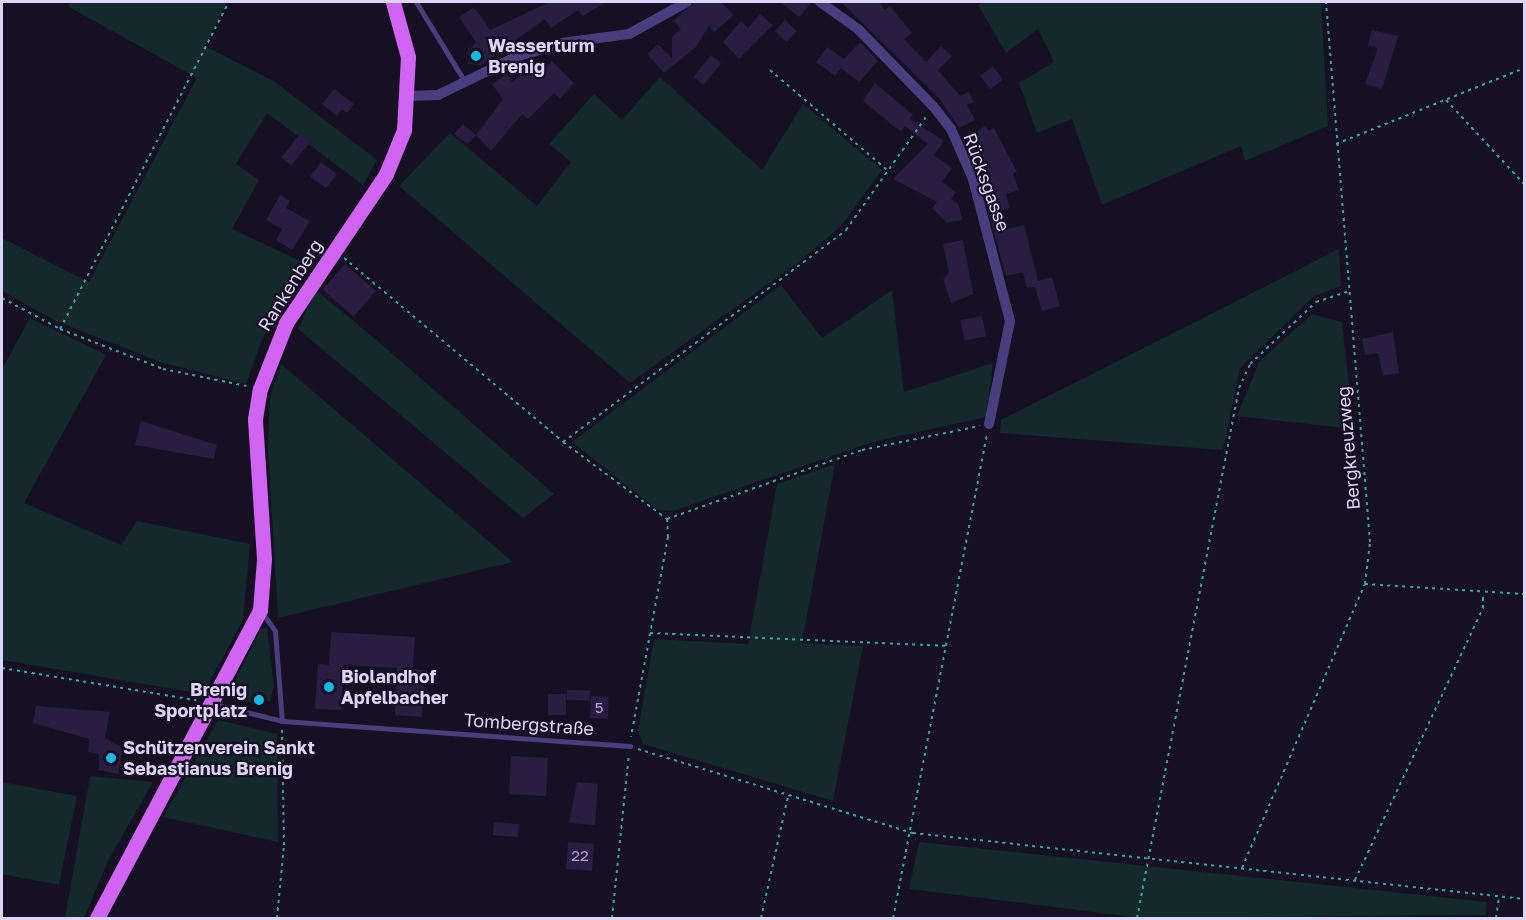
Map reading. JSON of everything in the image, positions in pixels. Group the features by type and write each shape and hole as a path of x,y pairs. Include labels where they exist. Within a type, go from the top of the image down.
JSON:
{"main road":[{"name":"Rankenberg","path":"97,918 213,704 260,610 264,559 255,428 260,389 286,323 386,174 404,130 409,96 408,57 393,2"}],"street":[{"path":"409,96 438,95 562,43 629,34 687,2"},
{"name":"Rücksgasse","path":"820,2 858,29 933,106 951,129 973,179 1010,321 989,424"}],"lane":[{"path":"416,2 465,82"},
{"path":"260,610 275,631 282,721"},
{"name":"Tombergstraße","path":"213,704 282,721 630,746"}],"path":[{"path":"60,329 229,2"},
{"name":"Bergkreuzweg","path":"1242,868 1365,584 1370,542 1326,2"},
{"path":"1336,144 1524,68"},
{"path":"770,70 887,170"},
{"path":"1446,100 1524,184"},
{"path":"563,442 846,230 933,106"},
{"path":"335,251 563,442 667,519"},
{"path":"1137,918 1239,388 1250,364 1316,302 1348,292"},
{"path":"2,298 60,329 163,369 250,387 254,376"},
{"path":"667,519 862,450 989,424 950,646 913,833 893,918"},
{"path":"612,918 630,746 667,519"},
{"path":"1365,584 1524,594"},
{"path":"1355,881 1483,608 1483,593"},
{"path":"650,633 950,646"},
{"path":"2,668 213,704"},
{"path":"277,918 284,845 282,721"},
{"path":"630,746 913,833 1524,898"},
{"path":"761,918 788,796"},
{"path":"1496,918 1499,896"}],"green space":[{"path":"69,2 227,2 205,46 275,82 377,160 363,185 267,113 236,164 259,180 232,229 309,265 262,339 246,384 160,362 56,321 2,291 2,238 89,282 197,78 69,7"},
{"path":"983,2 1321,2 1328,126 1245,161 1241,146 1102,205 1072,119 1037,133 1019,83 1054,62 1038,29 1006,53 978,5"},
{"path":"660,77 762,170 803,104 882,170 841,226 800,261 630,383 399,186 450,133 537,206 571,162 549,144 594,94 622,120"},
{"path":"1339,249 1341,286 1314,296 1240,368 1223,450 1000,433 1001,420"},
{"path":"781,285 822,338 892,290 904,392 993,363 987,417 876,441 673,511 658,510 572,442"},
{"path":"316,290 554,494 523,518 298,329"},
{"path":"1312,314 1342,322 1354,429 1237,416 1259,362"},
{"path":"30,318 106,355 24,503 121,545 137,521 250,544 243,620 203,694 2,660 2,369"},
{"path":"281,364 513,562 278,618 268,448 270,397"},
{"path":"835,464 802,643 863,646 833,801 643,744 638,731 654,639 748,644 777,484"},
{"path":"267,628 274,686 270,701 255,704 237,699 232,687 261,629"},
{"path":"218,720 277,734 278,842 163,817"},
{"path":"90,776 153,782 108,861 84,918 65,918"},
{"path":"2,782 77,796 59,885 2,874"},
{"path":"919,842 1487,902 1486,915 1142,918 909,889"}],"building":[{"path":"550,2 606,2 583,16 578,10 551,28 545,19 481,65 469,64 467,52 476,42 459,17 474,7 490,30"},
{"path":"694,2 721,2 734,15 714,32 709,26 696,47 664,73 647,54 658,44 672,58 672,37 681,29 674,21"},
{"path":"780,2 812,2 799,17"},
{"path":"841,2 879,2 885,10 890,6 912,33 904,39 926,62 941,46 952,56 938,70 960,96 969,92 974,102 967,105 975,120 959,128 939,98"},
{"path":"760,14 773,25 739,59 723,42 741,21 748,28"},
{"path":"785,20 797,31 786,42 775,31"},
{"path":"1372,30 1398,36 1382,89 1365,84 1378,48 1368,45"},
{"path":"860,42 878,61 859,82 841,68 835,76 816,62 827,47 844,59"},
{"path":"711,55 721,63 703,85 693,77"},
{"path":"552,61 574,83 560,99 554,93 528,119 522,114 491,151 476,135 503,99 492,84 507,74 512,82 529,69 538,77"},
{"path":"993,66 1003,80 990,89 980,75"},
{"path":"875,83 913,115 910,119 944,141 934,155 952,168 942,182 956,192 951,199 959,205 962,220 947,223 932,208 937,202 893,179 928,144 905,126 901,132 863,101"},
{"path":"334,89 354,104 347,113 342,109 337,116 322,104"},
{"path":"463,124 476,135 467,144 454,134"},
{"path":"985,126 989,131 994,128 1017,172 1013,174 1019,190 1006,194 1010,208 999,211 1004,230 1024,225 1038,281 1052,277 1060,306 1042,311 1035,287 1027,288 1023,272 1006,276 975,164 983,160 976,132"},
{"path":"300,134 310,142 291,165 281,157"},
{"path":"321,162 337,174 326,188 310,176"},
{"path":"280,195 290,201 286,208 310,221 292,250 276,240 282,229 266,220"},
{"path":"963,240 973,294 951,303 943,279 949,273 943,244"},
{"path":"345,264 376,291 354,317 323,290"},
{"path":"982,316 986,337 964,341 960,320"},
{"path":"1393,332 1399,373 1383,376 1378,353 1365,355 1362,339"},
{"path":"141,421 217,445 214,459 135,445"},
{"path":"331,632 415,637 413,669 424,670 422,717 395,715 397,668 344,665 341,710 315,709 318,664 329,665"},
{"path":"567,690 590,691 590,701 567,700"},
{"path":"548,694 566,694 566,715 548,715"},
{"path":"591,696 609,697 608,719 590,718"},
{"path":"36,706 110,712 105,738 123,748 118,774 99,770 99,754 88,752 89,739 33,723"},
{"path":"511,756 548,758 546,796 509,794"},
{"path":"577,782 598,784 595,825 569,823"},
{"path":"494,822 519,824 518,837 493,835"},
{"path":"568,842 594,844 592,871 566,869"}],"place":[{"name":"Wasserturm Brenig","path":"476,56"},
{"name":"Biolandhof Apfelbacher","path":"329,687"},
{"name":"Brenig Sportplatz","path":"259,700"},
{"name":"Schützenverein Sankt Sebastianus Brenig","path":"111,758"}]}
